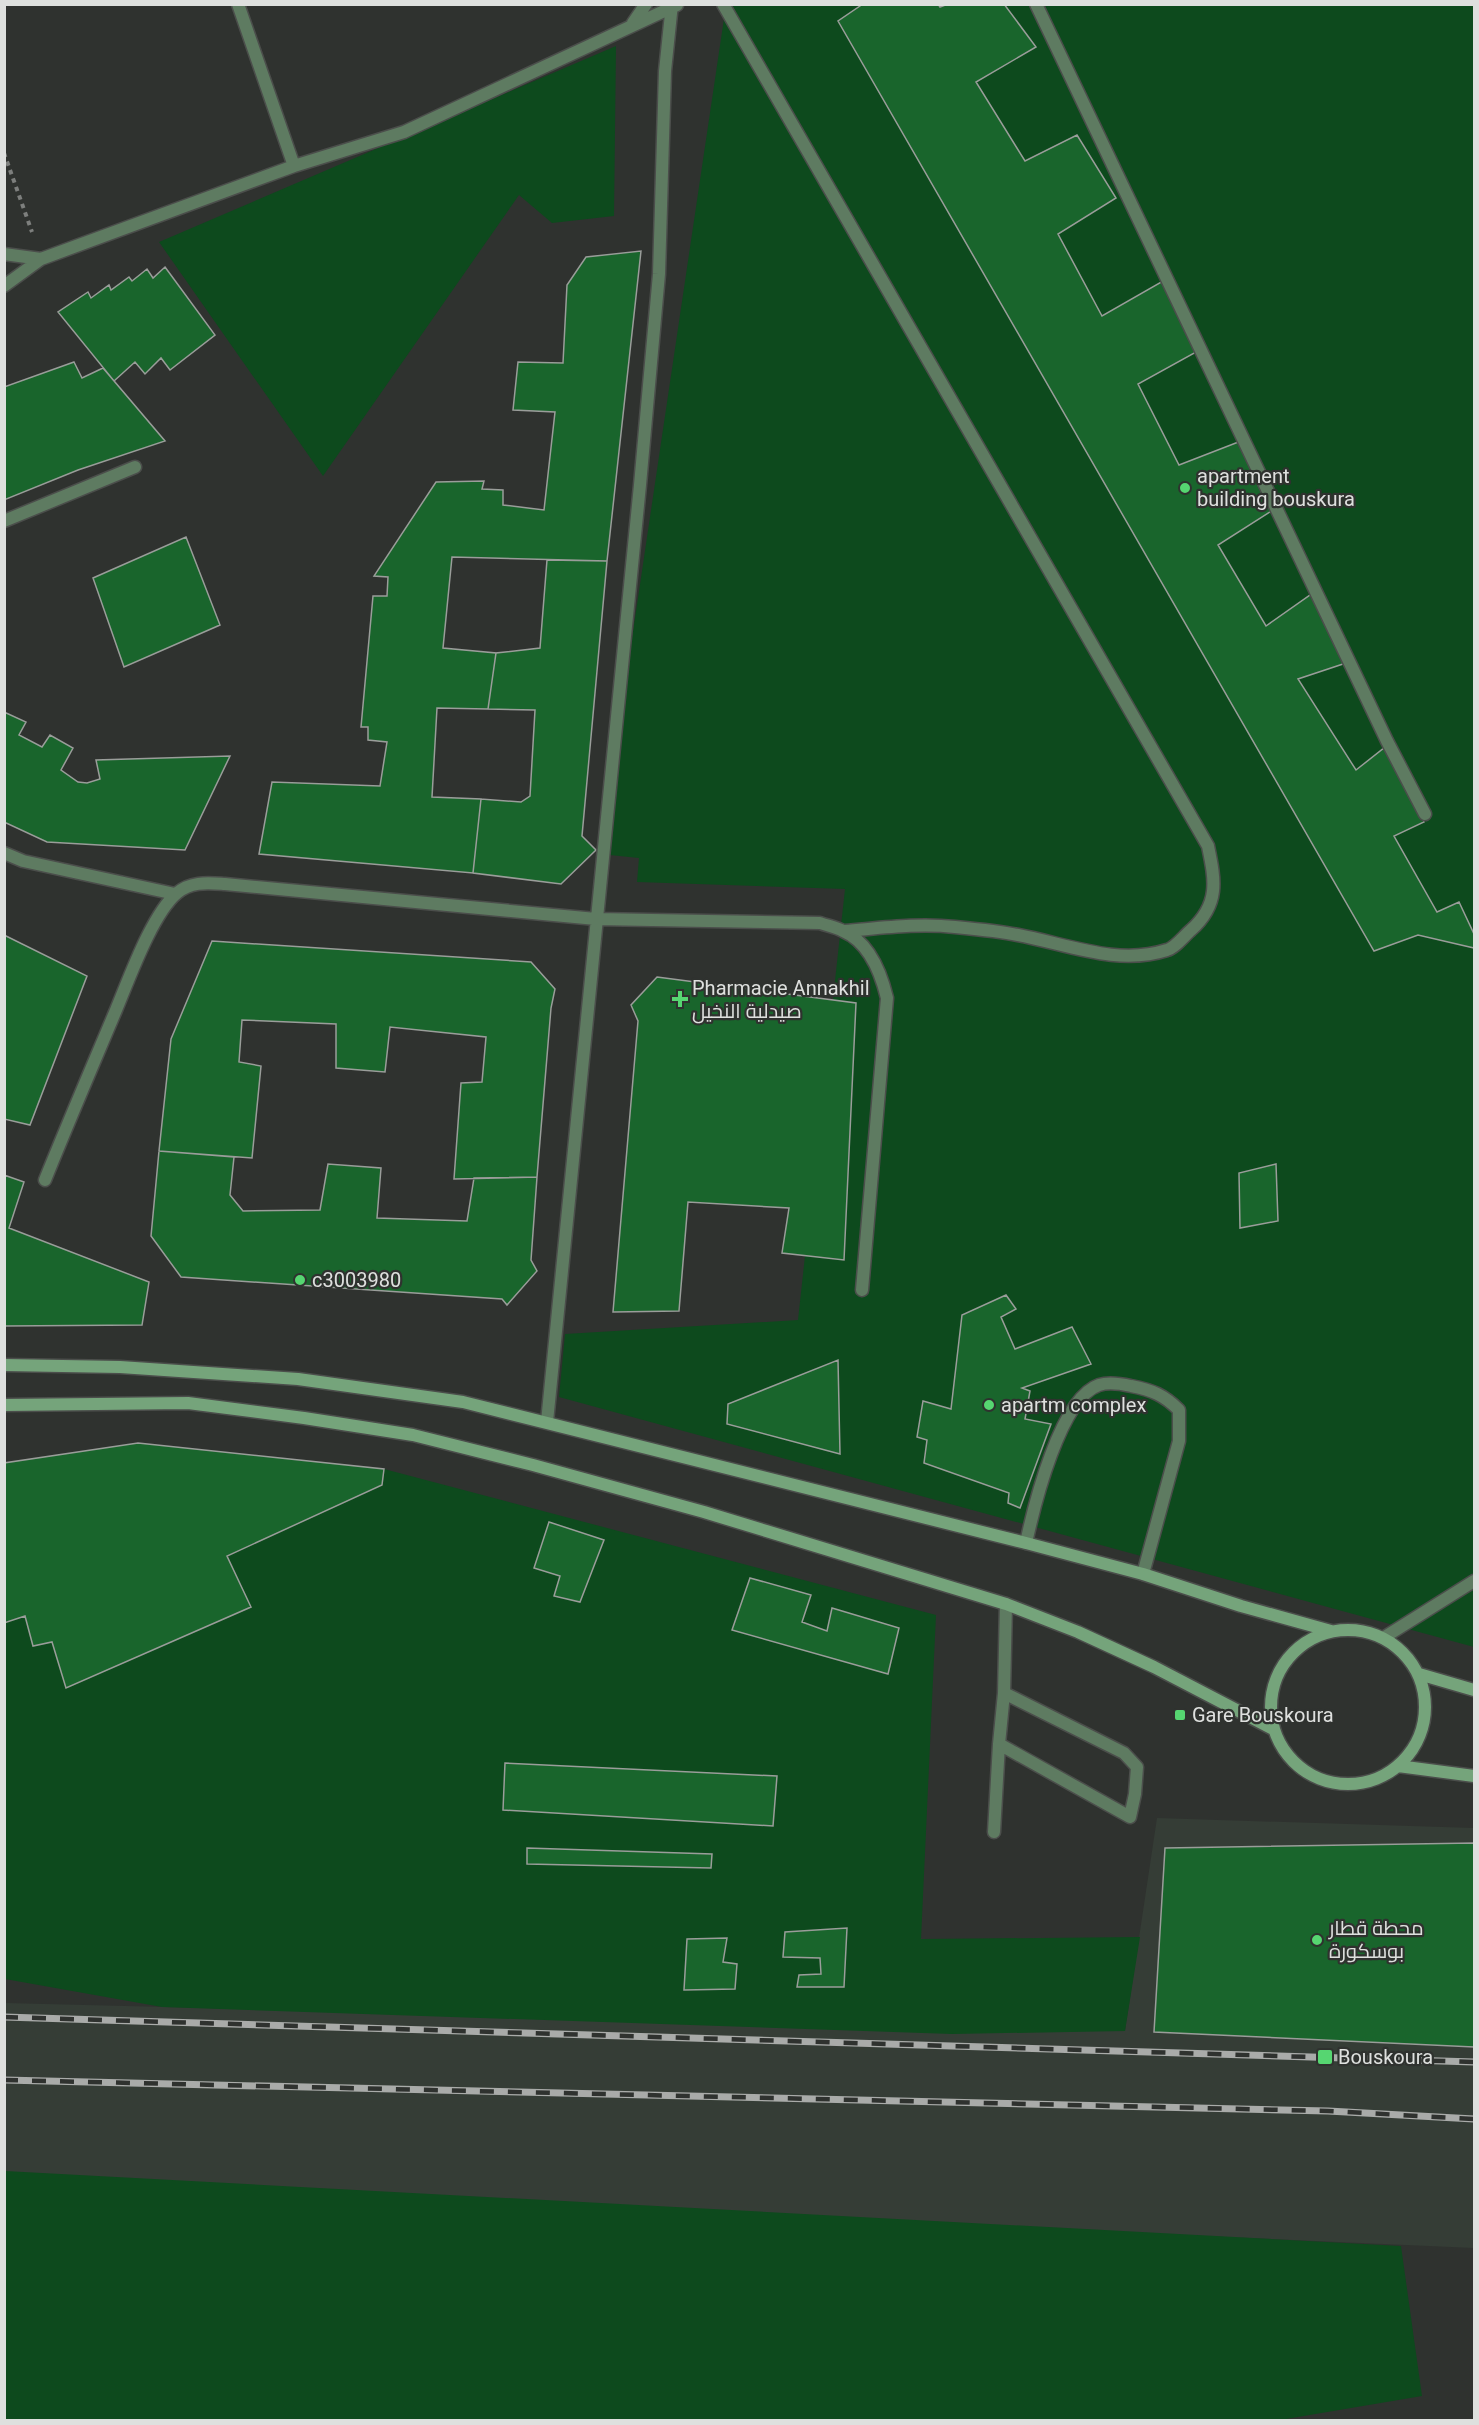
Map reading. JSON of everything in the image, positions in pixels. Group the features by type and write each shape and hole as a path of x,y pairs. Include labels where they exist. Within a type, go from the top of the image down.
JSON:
{"street":[{"path":"238,4 294,166"},
{"path":"632,25 646,4"},
{"path":"45,1180 138,956 164,909 175,894 186,886 209,883 596,919 820,923 845,931 911,925 954,927 1018,935 1109,956 1134,956 1169,950 1195,926 1210,904 1215,879 1208,846 723,4"},
{"path":"1036,4 1387,741 1425,814"},
{"path":"4,286 41,259 294,166 404,132 674,5"},
{"path":"547,1422 659,274 665,71 674,5"},
{"path":"4,254 41,259"},
{"path":"4,521 135,467"},
{"path":"4,853 23,861 175,894"},
{"path":"845,931 871,957 881,973 887,998 862,1290"},
{"path":"4,1365 120,1367 298,1378 463,1402 1026,1543 1143,1574 1241,1606 1331,1631"},
{"path":"1026,1543 1034,1503 1061,1430 1080,1398 1099,1385 1122,1384 1146,1389 1167,1398 1179,1410 1179,1440 1143,1574"},
{"path":"4,1405 188,1403 412,1435 533,1465 704,1512 1006,1605 1078,1632 1154,1667 1273,1730"},
{"path":"1383,1638 1474,1581"},
{"path":"994,1832 1004,1693 1006,1605"},
{"path":"1358,1629 1383,1638 1403,1652 1419,1674 1426,1713 1416,1746 1398,1766 1387,1774 1362,1784 1323,1781 1299,1768 1286,1754 1273,1730 1271,1714 1273,1687 1292,1653 1314,1637 1331,1631 1358,1629"},
{"path":"1419,1674 1474,1690"},
{"path":"999,1744 1130,1817 1137,1767 1124,1753 1004,1693"},
{"path":"1398,1766 1474,1776"}],"path":[{"path":"4,153 41,259"}],"shaded area":[{"path":"1157,1818 1474,1828 1474,2248 5,2183 5,2003 1125,2031"}],"green space":[{"path":"726,5 1474,5 1474,1647 559,1397 565,1334 798,1320 845,889 637,882 639,858 600,854"},
{"path":"616,46 614,216 552,223 519,195 323,476 159,242"},
{"path":"384,1469 936,1615 921,1939 1140,1937 1125,2031 952,2034 162,2007 5,1979 4,1623 25,1616 52,1642 66,1688 251,1607 227,1556"},
{"path":"5,2171 1401,2246 1422,2396 1280,2420 5,2420"}],"building":[{"name":"apartment building bouskura","path":"863,4 938,4 940,7 948,4 1004,4 1036,47 976,82 1025,161 1077,135 1116,198 1058,234 1102,316 1163,281 1198,351 1138,384 1179,465 1241,441 1273,510 1218,545 1266,626 1313,593 1346,663 1298,679 1356,770 1384,748 1424,822 1394,836 1437,912 1459,902 1474,934 1474,948 1418,935 1374,951 838,21"},
{"path":"641,251 607,561 452,557 443,648 496,653 488,709 437,708 432,797 481,799 473,873 259,854 272,782 380,786 387,742 368,740 368,727 361,727 373,596 387,596 388,577 374,576 436,482 484,481 482,489 503,490 503,505 544,510 555,412 513,410 518,362 563,363 567,285 586,257"},
{"path":"165,267 215,335 170,370 161,358 145,374 135,362 114,381 58,312 88,292 91,298 109,285 111,290 129,277 132,281 147,269 153,278"},
{"path":"74,362 82,378 103,368 165,441 78,470 4,500 4,387"},
{"path":"186,537 220,625 124,667 93,578"},
{"path":"547,560 607,561 582,836 596,850 561,884 473,873 481,799 521,802 530,796 535,710 488,709 496,653 540,648"},
{"path":"4,712 26,722 19,735 42,747 50,735 73,748 61,770 78,782 87,783 100,779 96,760 230,756 185,850 47,842 4,822"},
{"path":"4,935 87,976 30,1125 4,1119"},
{"path":"212,941 531,962 555,989 551,1008 537,1177 454,1179 461,1083 482,1082 486,1037 390,1027 385,1072 336,1068 336,1024 242,1020 239,1062 261,1066 252,1158 159,1151 171,1039"},
{"path":"657,977 856,1003 844,1260 782,1253 789,1208 688,1202 679,1311 613,1312 638,1021 631,1005"},
{"path":"159,1151 234,1157 230,1195 243,1211 320,1210 328,1164 381,1168 377,1218 467,1221 474,1178 537,1177 531,1260 537,1271 507,1305 502,1299 181,1277 151,1236"},
{"path":"1276,1164 1278,1221 1240,1228 1239,1173"},
{"path":"4,1175 24,1182 9,1228 149,1282 142,1325 4,1326"},
{"name":"apartm complex","path":"1006,1295 1016,1309 1001,1317 1015,1349 1072,1327 1091,1364 1022,1388 1030,1391 1025,1419 1051,1424 1020,1508 1008,1503 1009,1493 924,1463 927,1440 917,1437 923,1401 951,1409 962,1315"},
{"path":"838,1360 840,1454 727,1424 728,1404"},
{"path":"138,1443 384,1469 382,1485 227,1556 251,1607 66,1688 52,1642 33,1646 25,1616 4,1623 4,1463"},
{"path":"549,1522 604,1540 580,1602 554,1596 560,1576 534,1568"},
{"path":"750,1578 811,1595 802,1622 827,1631 832,1608 899,1628 888,1674 732,1630"},
{"path":"505,1763 777,1776 773,1826 503,1810"},
{"name":"محطة قطار بوسكورة","path":"1474,1843 1474,2047 1154,2032 1165,1848"},
{"path":"527,1848 712,1854 711,1868 527,1864"},
{"path":"847,1928 844,1987 797,1987 799,1975 821,1974 820,1958 783,1957 785,1932"},
{"path":"727,1938 723,1962 737,1964 735,1989 684,1990 687,1939"}],"railway":[{"path":"4,2017 1474,2062"},
{"path":"4,2080 1328,2111 1474,2119"}],"place":[{"name":"apartment building bouskura","path":"1185,488"},
{"name":"Pharmacie Annakhil صيدلية النخيل","path":"680,999"},
{"name":"c3003980","path":"300,1280"},
{"name":"apartm complex","path":"989,1405"},
{"name":"Gare Bouskoura","path":"1180,1715"},
{"name":"محطة قطار بوسكورة","path":"1317,1940"},
{"name":"Bouskoura","path":"1325,2057"}]}
